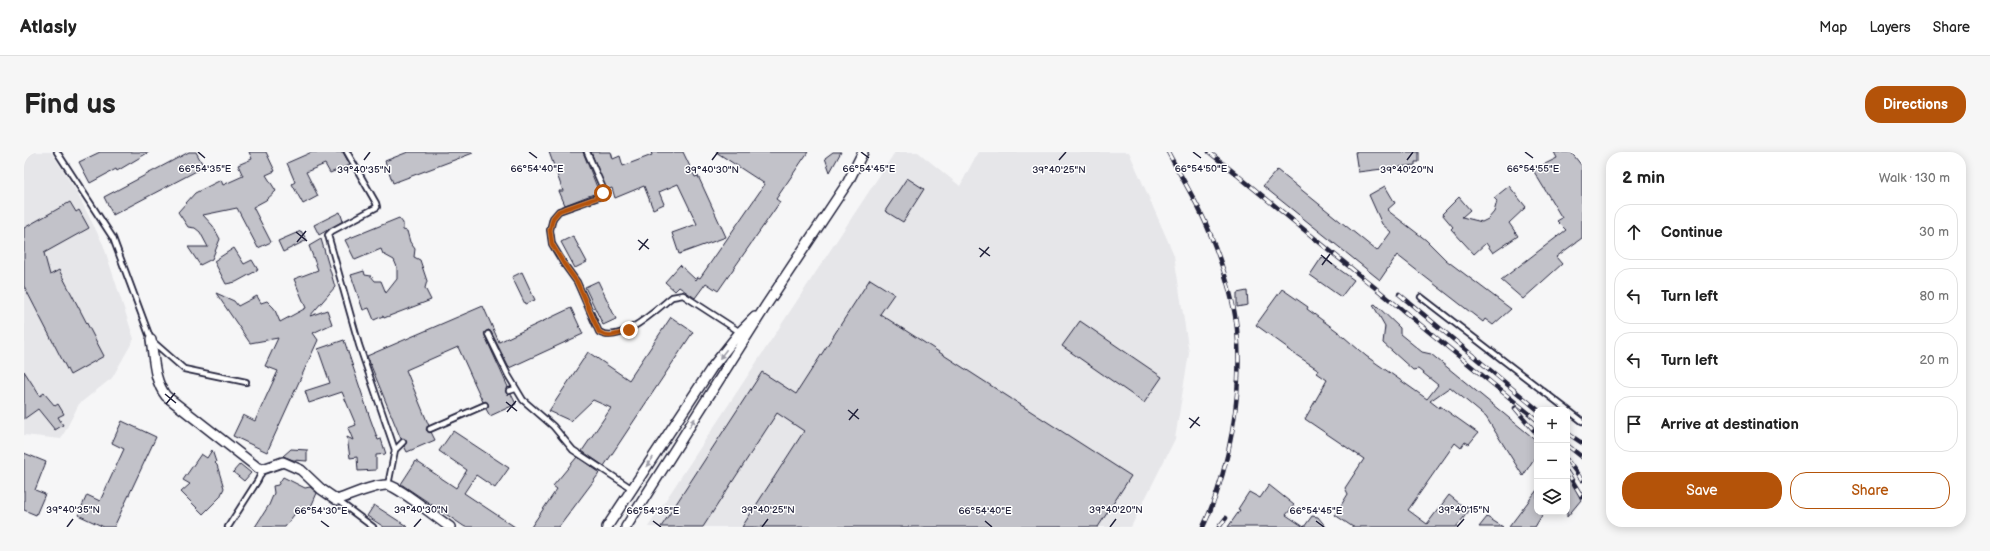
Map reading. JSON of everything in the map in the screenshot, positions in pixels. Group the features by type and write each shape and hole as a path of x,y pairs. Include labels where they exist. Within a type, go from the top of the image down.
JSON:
{"street":[{"path":"626,527 767,304 848,182 863,152"},
{"path":"607,527 631,488 713,366 740,332 767,304"},
{"path":"151,340 156,377 160,388 166,396 253,465 263,469 283,462 301,470 321,489 337,500 388,485 401,492 450,527"}],"lane":[{"path":"57,152 113,238 151,340 184,369 246,382"},
{"path":"347,152 376,203 376,207 332,231 328,235 359,345 396,450"},
{"path":"588,152 602,186 603,193 599,197 559,211 553,218 550,230 552,244 577,282 599,332 605,336 610,336 629,330 672,297 683,295 740,332"},
{"path":"1422,297 1582,421"},
{"path":"488,334 515,389 524,400 553,426 573,450 631,488"},
{"path":"510,391 515,389"},
{"path":"430,429 484,405"},
{"path":"388,485 396,450 403,442"},
{"path":"228,527 258,480 263,469"},
{"path":"337,500 373,527"}],"shaded area":[{"path":"24,152 51,152 76,191 103,244 134,339 112,378 79,404 61,439 24,435"},
{"path":"895,152 918,152 960,186 978,152 1129,152 1174,255 1189,353 1175,439 1131,527 648,527"}],"building":[{"path":"100,152 149,152 117,171 116,169 90,183 79,162"},
{"path":"189,152 196,152 204,167 113,215 104,197"},
{"path":"249,152 266,152 275,171 266,175 276,191 266,200 253,207 271,242 258,248 237,208 203,215 213,226 220,239 212,259 200,265 188,247 208,247 200,232 195,228 188,227 178,212 195,193 221,180 223,185 243,176 238,165 252,159"},
{"path":"312,152 343,152 350,165 330,173 325,164 306,172 318,196 303,204 292,184 295,182 287,163"},
{"path":"408,152 473,153 393,183 385,161"},
{"path":"549,152 583,152 599,192 565,205 559,191 563,191"},
{"path":"591,152 611,152 613,159 620,156 623,166 652,155 651,152 683,152 695,177 698,176 726,237 679,254 672,233 697,224 678,184 659,192 664,204 653,209 644,186 615,198 612,188 606,190"},
{"path":"716,152 808,152 776,199 780,202 718,291 706,283 695,298 679,287 675,291 665,282 680,265 696,280 698,277 700,278 765,184"},
{"path":"833,152 841,152 830,172 825,158"},
{"path":"1355,152 1419,152 1419,162 1415,162 1415,165 1358,172"},
{"path":"1554,152 1571,152 1582,166 1582,238 1556,257 1562,264 1523,299 1501,280 1566,230 1557,221 1562,218 1533,170 1557,158"},
{"path":"1277,170 1377,251 1391,232 1382,224 1369,195 1385,186 1395,203 1387,210 1426,240 1446,260 1511,309 1493,325 1485,319 1483,322 1397,255 1380,280 1263,186"},
{"path":"907,178 924,189 903,222 885,211"},
{"path":"1509,186 1526,207 1509,223 1518,236 1493,253 1486,243 1474,254 1451,229 1453,227 1442,214 1459,197 1470,210 1462,217 1482,222 1488,219 1494,212 1497,201 1494,198"},
{"path":"70,202 76,212 79,210 89,228 44,253 50,275 59,270 104,356 70,375 24,286 24,228"},
{"path":"340,212 343,221 319,235 314,225"},
{"path":"399,218 403,223 403,230 407,231 410,242 415,249 414,257 420,260 427,281 425,288 431,300 384,318 383,316 374,320 369,308 363,310 351,275 364,271 365,275 371,276 375,281 381,281 386,293 397,279 397,267 394,260 383,254 381,249 355,260 345,240"},
{"path":"301,231 307,240 283,252 278,241"},
{"path":"573,236 587,262 575,268 561,242"},
{"path":"321,239 335,287 310,316 327,310 332,324 313,333 318,340 267,452 233,436 243,415 255,421 278,371 265,366 278,338 250,343 216,293 234,301 238,306 257,296 261,303 267,301 274,308 280,322 306,308 294,279 318,270 309,246"},
{"path":"234,248 244,264 252,260 258,270 236,282 226,284 214,261"},
{"path":"1322,257 1354,280 1341,297 1310,275"},
{"path":"522,272 535,300 525,304 512,277"},
{"path":"870,279 894,294 880,314 1131,476 1098,527 742,527 804,431 777,413 703,527 661,527 762,372 796,394"},
{"path":"598,281 616,319 603,325 585,287"},
{"path":"1282,289 1308,307 1307,309 1337,331 1366,356 1427,399 1438,385 1418,369 1413,370 1383,343 1385,326 1373,305 1375,304 1400,328 1400,334 1422,352 1431,354 1534,439 1534,459 1523,476 1486,417 1450,387 1430,401 1439,408 1440,406 1478,433 1469,444 1465,442 1461,448 1455,443 1408,510 1427,524 1449,495 1469,511 1456,527 1353,527 1335,515 1348,494 1345,488 1364,459 1305,419 1327,380 1317,373 1319,370 1287,349 1288,348 1256,325"},
{"path":"1247,291 1248,305 1237,307 1237,293"},
{"path":"483,306 499,342 571,308 583,334 509,368 491,332 489,330 485,332 485,336 508,387 506,393 511,394 516,404 490,416 486,409 488,403 483,402 458,347 406,370 429,426 426,430 431,432 435,440 407,452 404,446 406,441 401,439 367,356"},
{"path":"671,317 693,332 604,466 582,451 611,408 593,400 571,421 549,411 588,352 629,380"},
{"path":"1080,321 1162,377 1144,403 1062,346"},
{"path":"344,340 378,440 381,439 386,454 376,455 376,470 358,471 357,457 350,458 347,437 353,440 348,428 356,425 342,392 309,403 305,391 330,383 318,349"},
{"path":"24,371 40,396 44,393 55,406 58,404 64,414 58,417 63,425 55,430 38,409 24,419"},
{"path":"122,421 156,437 114,527 104,527 78,515 87,495 100,501 124,449 112,443"},
{"path":"453,431 509,468 495,488 476,475 464,493 515,527 465,527 401,484 416,461 456,488 467,470 439,451"},
{"path":"291,449 307,450 307,461 293,460 283,456"},
{"path":"212,450 224,488 220,497 203,514 181,492 190,484 183,480 201,454 207,458"},
{"path":"24,453 46,462 35,490 45,494 36,515 24,510"},
{"path":"577,457 599,472 598,475 559,527 531,527 557,489 553,486"},
{"path":"240,464 251,473 244,481 233,472"},
{"path":"283,477 305,488 310,487 317,493 310,509 299,508 285,527 255,527 269,505 274,493 273,486 278,485"},
{"path":"1570,478 1581,500 1570,513"},
{"path":"1269,485 1294,505 1286,515 1304,527 1228,527 1240,510 1238,509 1249,492 1260,498"},
{"path":"1534,494 1534,515 1542,515 1535,527 1509,527"},
{"path":"374,505 408,527 384,527 367,516"},
{"path":"1312,516 1318,517 1326,527 1304,527"},
{"path":"1487,517 1503,527 1479,527"}],"railway":[{"path":"1168,152 1193,197 1210,232 1228,286 1234,308 1237,329 1238,378 1232,430 1221,481 1203,527"},
{"path":"1209,152 1534,418"},
{"path":"1399,294 1534,407"},
{"path":"1515,408 1534,430"},
{"path":"1570,435 1582,443"},
{"path":"1570,447 1582,457"},
{"path":"1570,464 1582,480"},
{"path":"1570,477 1582,497"},
{"path":"1219,527 1226,518"}],"route":[{"path":"603,193 599,197 559,211 553,218 550,230 552,244 577,282 599,332 605,336 614,335 629,330"}]}
